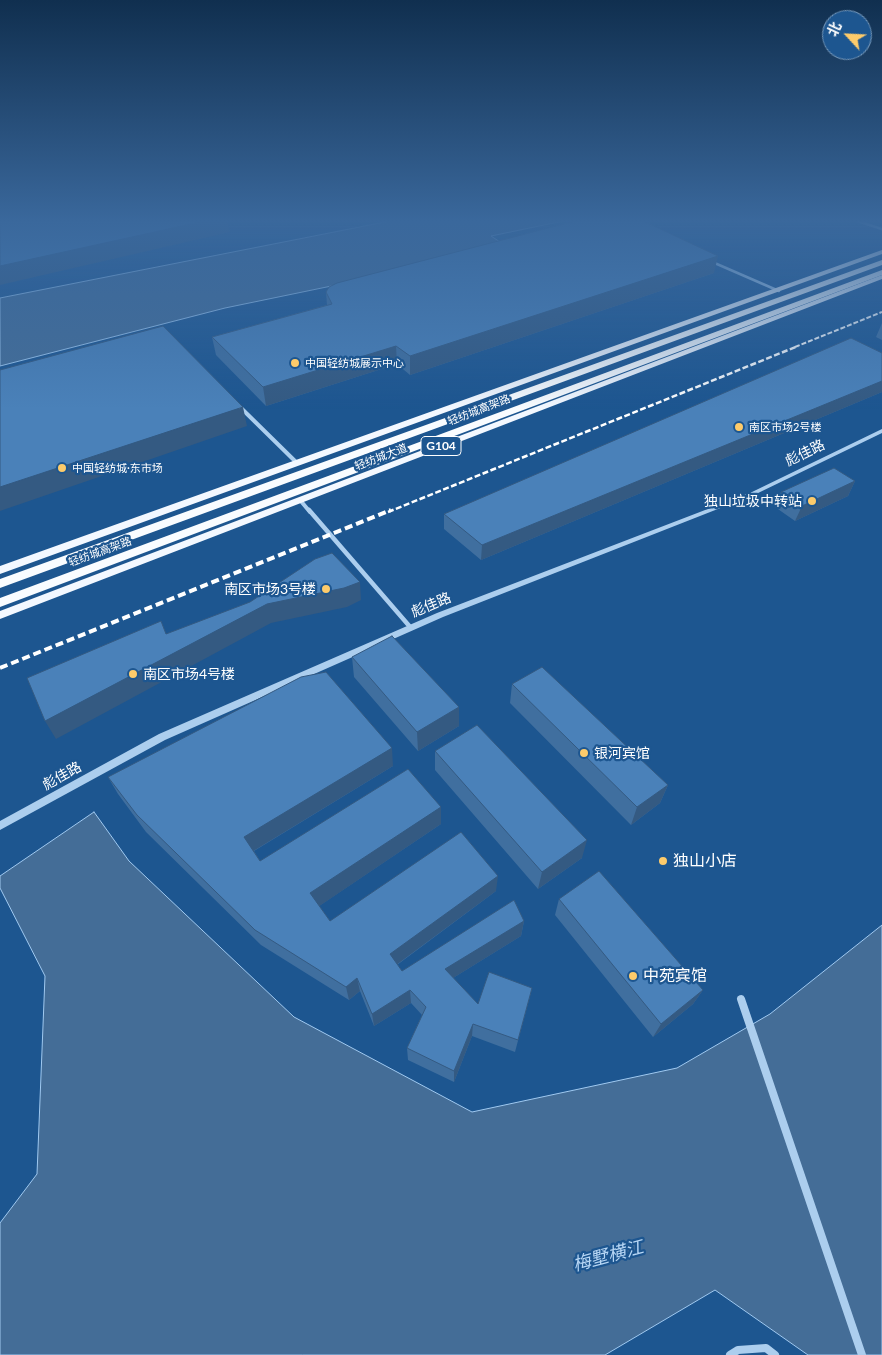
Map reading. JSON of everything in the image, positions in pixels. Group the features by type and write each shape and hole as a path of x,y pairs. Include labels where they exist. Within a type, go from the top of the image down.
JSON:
{"highway":[{"name":"轻纺城高架路","path":"0,584 824,283"},
{"name":"轻纺城高架路","path":"0,603 852,283"}],"main road":[{"name":"轻纺城大道","path":"0,570 797,283"},
{"name":"轻纺城大道","path":"0,615 866,283"}],"street":[{"path":"763,283 779,290"},
{"path":"238,405 297,463"},
{"name":"彪佳路","path":"0,826 162,737 411,628 754,493 882,431"},
{"path":"300,500 411,628"},
{"path":"741,999 862,1355"},
{"path":"730,1355 738,1350 766,1348 775,1355"}],"water":[{"path":"75,283 345,283 225,308 0,366 0,298"},
{"name":"梅墅横江","path":"94,812 129,861 294,1017 472,1112 677,1068 770,1014 882,925 882,1355 808,1355 715,1290 605,1355 0,1355 0,1223 37,1174 45,976 0,888 0,876"}],"building":[{"path":"337,283 634,283 410,356 396,346 263,387 212,337 332,304 326,292 329,287"},
{"name":"中国轻纺城·东市场","path":"163,326 243,407 0,487 0,370"},
{"name":"南区市场2号楼","path":"851,338 882,353 882,381 482,545 444,514"},
{"path":"834,468 855,481 802,506 781,492"},
{"path":"332,553 360,582 344,588 267,604 45,721 27,678 161,621 166,634 250,602 315,559"},
{"path":"392,636 459,707 417,732 352,657"},
{"path":"542,667 668,785 637,807 512,684"},
{"path":"326,672 392,748 244,837 260,861 408,769 441,807 310,893 330,921 461,832 498,876 390,954 402,971 514,900 524,921 445,969 478,1004 489,972 532,988 518,1040 473,1024 454,1071 407,1048 426,1007 410,990 372,1014 357,978 346,987 255,930 137,815 108,777 301,677"},
{"path":"477,725 587,840 542,872 435,751"},
{"path":"599,871 703,990 661,1024 559,899"}],"railway":[{"path":"795,347 882,312"},
{"path":"388,512 798,346"},
{"path":"0,668 391,510"}],"place":[{"name":"中国轻纺城展示中心","path":"295,363"},
{"name":"南区市场2号楼","path":"739,427"},
{"name":"中国轻纺城·东市场","path":"62,468"},
{"name":"独山垃圾中转站","path":"812,501"},
{"name":"南区市场3号楼","path":"326,589"},
{"name":"南区市场4号楼","path":"133,674"},
{"name":"银河宾馆","path":"584,753"},
{"name":"独山小店","path":"663,861"},
{"name":"中苑宾馆","path":"633,976"}]}
